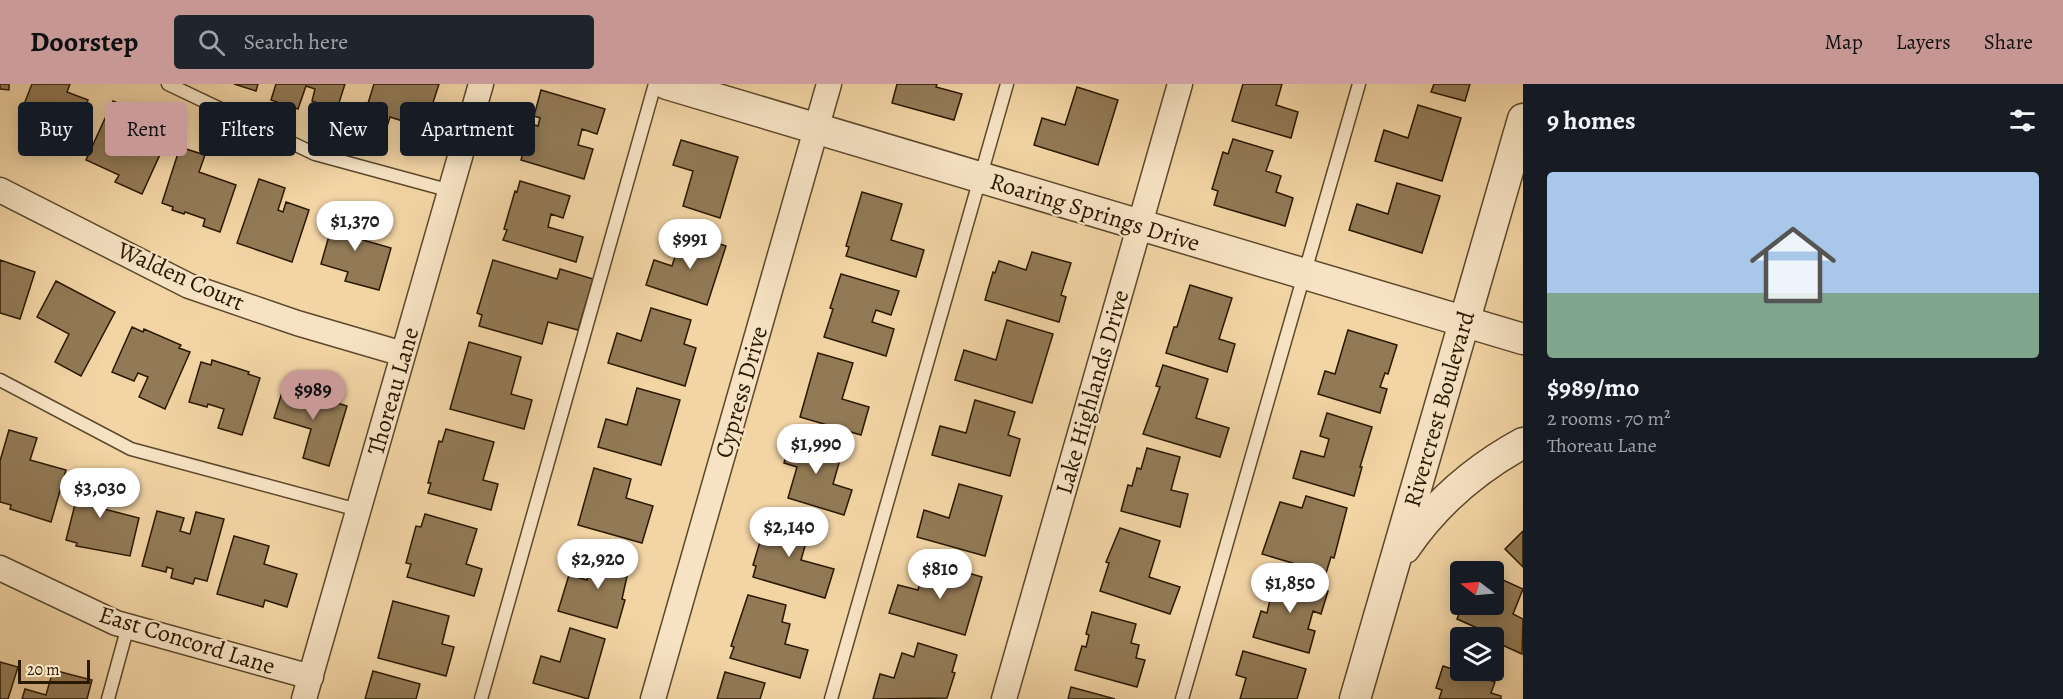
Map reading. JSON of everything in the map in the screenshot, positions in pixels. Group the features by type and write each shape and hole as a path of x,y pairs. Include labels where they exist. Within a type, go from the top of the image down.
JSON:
{"street":[{"name":"Thoreau Lane","path":"307,688 481,84"},
{"name":"Roaring Springs Drive","path":"668,84 1523,339"},
{"name":"Cypress Drive","path":"653,699 829,84"},
{"name":"Lake Highlands Drive","path":"1004,699 1180,84"},
{"name":"Rivercrest Boulevard","path":"1355,699 1523,119"},
{"name":"Walden Court","path":"0,190 189,286 297,323 403,354"},
{"path":"1394,565 1433,513 1456,489 1523,443"},
{"name":"East Concord Lane","path":"0,568 116,622 307,688"}],"lane":[{"path":"168,84 315,154 450,191"},
{"path":"481,699 655,84"},
{"path":"831,699 1007,84"},
{"path":"1182,699 1359,84"},
{"path":"0,380 131,449 358,510"},
{"path":"108,699 128,626"}],"building":[{"path":"0,84 9,84 9,90 0,89"},
{"path":"32,84 70,84 67,92 88,100 87,102 25,102"},
{"path":"234,84 258,84 256,91"},
{"path":"276,84 345,84 339,102 312,101 315,89 306,86 298,109 296,102 271,100"},
{"path":"374,84 439,84 433,102 400,102 400,120 390,117 388,123 388,102 368,102"},
{"path":"897,84 937,84 936,87 962,94 954,120 892,103"},
{"path":"1243,84 1282,84 1276,105 1298,112 1291,138 1232,121"},
{"path":"1434,84 1470,84 1465,101 1431,92"},
{"path":"1077,87 1118,100 1098,165 1034,145 1042,118 1065,125"},
{"path":"541,90 605,109 597,134 582,129 578,145 593,149 584,179 521,160 522,156 535,156 535,125 538,126 540,118 535,116"},
{"path":"1418,105 1461,118 1442,181 1375,161 1384,130 1408,138"},
{"path":"105,118 105,156 159,156 142,194 115,182 119,175 86,160 88,156 93,156 93,145"},
{"path":"1233,139 1273,151 1266,171 1281,176 1276,192 1293,198 1285,226 1214,205 1218,191 1212,189 1223,152 1228,154"},
{"path":"681,140 738,157 720,218 683,206 693,171 673,165"},
{"path":"187,149 199,153 199,156 205,156 199,172 236,185 220,232 203,226 205,219 172,210 173,207 162,203 177,156 187,156"},
{"path":"259,179 285,188 278,210 283,212 286,202 309,210 292,262 237,243"},
{"path":"520,181 570,196 563,218 551,214 548,227 583,237 576,262 503,240 507,230 504,229"},
{"path":"1397,183 1440,196 1422,253 1349,230 1357,204 1388,214"},
{"path":"862,192 902,204 891,240 924,250 916,277 846,256 849,247 846,246"},
{"path":"337,208 363,215 356,238 391,248 379,290 345,281 348,272 321,264"},
{"path":"683,232 726,246 707,305 646,285 654,260 672,266"},
{"path":"1032,252 1071,263 1061,295 1066,297 1059,322 985,300 993,272 995,273 999,261 1026,270"},
{"path":"0,260 35,272 20,319 0,313"},
{"path":"493,260 557,279 560,269 593,279 578,330 548,322 542,344 479,326 482,315 477,313"},
{"path":"841,274 899,291 891,315 876,310 872,322 894,329 886,356 824,337"},
{"path":"56,281 115,312 81,376 55,362 69,334 37,317"},
{"path":"1190,285 1232,298 1219,339 1235,344 1227,372 1166,353"},
{"path":"651,308 691,320 684,344 696,348 685,386 608,363 617,333 641,341"},
{"path":"1007,320 1053,334 1032,403 955,380 964,350 996,360"},
{"path":"132,327 143,332 144,329 181,345 179,348 190,352 165,409 139,397 148,377 138,373 134,381 112,372"},
{"path":"1348,330 1397,345 1388,374 1385,373 1380,387 1387,389 1380,413 1318,394 1325,371 1335,374"},
{"path":"469,342 521,357 511,394 532,400 524,429 450,409"},
{"path":"818,353 853,363 842,399 869,407 861,435 800,417"},
{"path":"212,360 260,378 242,435 218,428 224,409 189,402 201,362 211,365"},
{"path":"1163,365 1208,379 1196,418 1229,428 1220,457 1143,434 1160,387 1156,386"},
{"path":"284,386 338,400 337,403 347,406 329,466 303,458 311,429 274,418"},
{"path":"637,388 680,400 661,465 598,447 606,419 627,425"},
{"path":"975,400 1015,412 1008,435 1020,439 1010,476 932,455 940,426 966,433"},
{"path":"1327,413 1372,427 1354,496 1293,478 1301,451 1324,457 1329,439 1320,436"},
{"path":"446,429 494,442 483,480 498,484 491,510 428,493 431,483 428,483 439,441 442,442"},
{"path":"9,430 37,438 30,460 66,470 51,522 10,509 11,505 0,502 0,461"},
{"path":"792,434 843,449 833,484 852,490 844,515 788,498 797,467 784,463"},
{"path":"1147,448 1180,457 1171,490 1188,494 1180,527 1121,511 1128,485 1132,486 1137,468 1141,469"},
{"path":"594,468 631,479 626,498 653,506 642,543 578,525"},
{"path":"84,469 112,476 104,509 139,518 130,556 76,546 77,543 66,540"},
{"path":"959,484 1002,496 985,556 917,537 924,510 949,518"},
{"path":"1306,496 1347,508 1334,558 1331,557 1326,573 1262,554 1280,502 1302,508"},
{"path":"157,511 184,518 180,531 190,534 196,512 224,519 207,581 195,578 193,584 171,578 173,569 167,567 166,572 142,566"},
{"path":"771,513 811,525 801,560 834,569 825,598 753,577 756,566 753,565"},
{"path":"425,514 477,529 466,564 482,569 474,596 407,577 411,564 406,563 416,526 421,527"},
{"path":"1120,528 1160,541 1149,577 1180,587 1170,614 1100,591 1109,563 1106,562"},
{"path":"1523,531 1523,567 1505,549"},
{"path":"234,536 269,546 264,564 297,574 287,607 265,600 263,607 217,594"},
{"path":"596,548 631,558 622,599 625,600 617,628 558,611 569,575 587,580"},
{"path":"938,564 982,577 965,635 889,613 898,585 918,590 921,578 932,582"},
{"path":"1271,575 1328,591 1321,614 1313,611 1308,629 1315,631 1309,653 1253,637 1261,611 1267,613 1270,600 1264,598"},
{"path":"1504,580 1523,589 1513,614 1523,619 1522,654 1504,646 1504,627 1475,627 1457,619 1459,615 1504,615"},
{"path":"748,595 786,605 782,622 790,624 785,644 808,650 800,678 730,658 734,647 731,646"},
{"path":"393,601 449,616 442,644 454,647 446,676 378,658"},
{"path":"1092,612 1136,624 1131,643 1139,645 1136,658 1145,660 1137,687 1075,670 1082,646 1086,647 1089,635 1086,634"},
{"path":"570,628 605,639 588,699 533,683 541,656 560,662"},
{"path":"918,643 957,655 952,672 955,673 947,698 873,699 880,674 894,678 902,653 914,657"},
{"path":"1243,651 1306,669 1297,699 1240,699 1246,678 1236,675"},
{"path":"0,662 18,667 8,699 0,699"},
{"path":"1443,666 1450,668 1450,681 1495,682 1491,693 1501,696 1501,699 1439,699 1442,690 1436,688"},
{"path":"53,670 92,680 87,699 22,699 25,689 46,695"},
{"path":"373,671 420,684 416,699 365,699"},
{"path":"725,672 765,683 760,699 717,699"},
{"path":"1071,687 1115,699 1068,699"}]}
